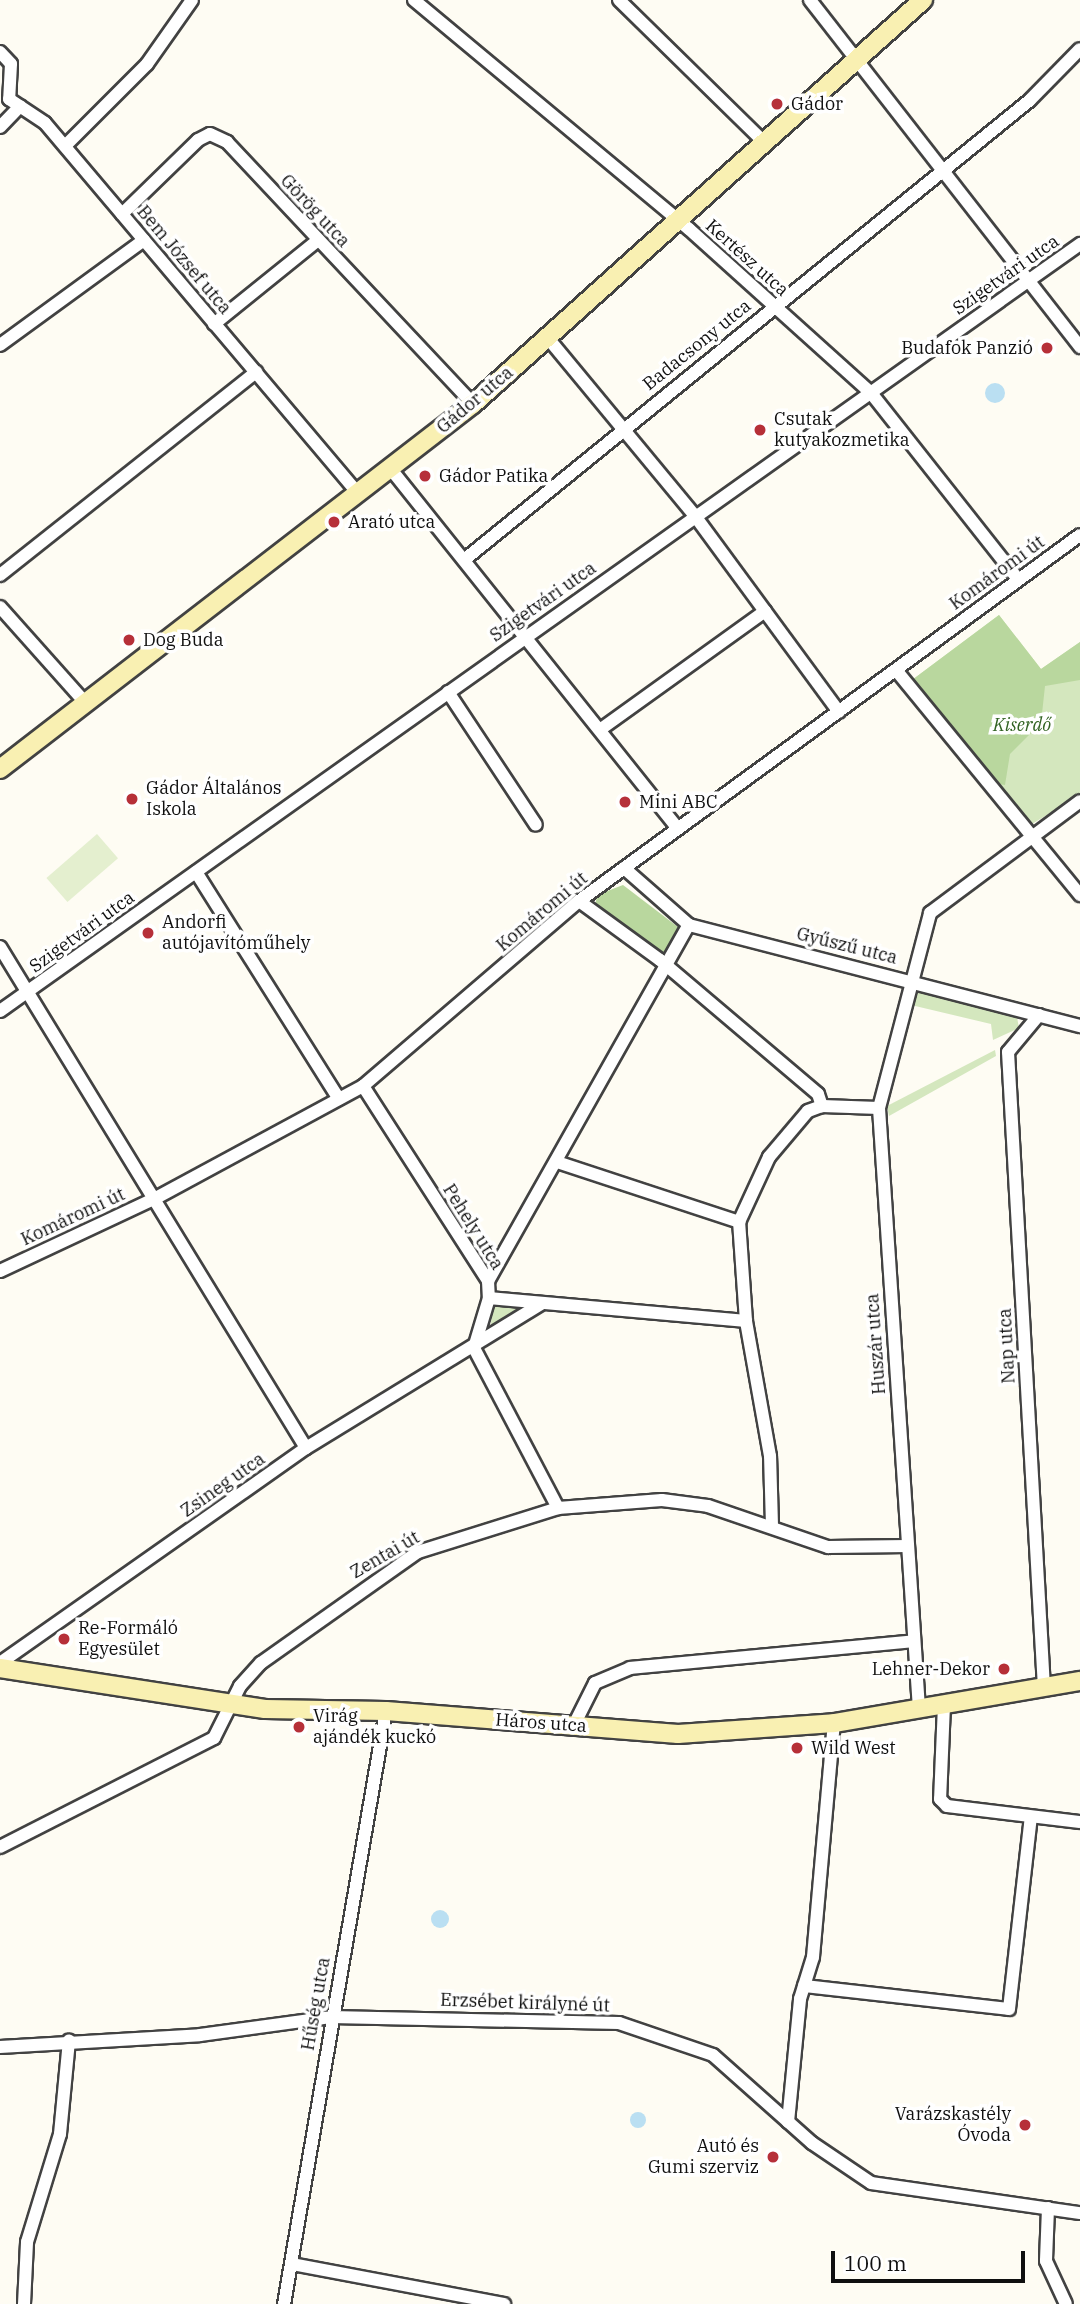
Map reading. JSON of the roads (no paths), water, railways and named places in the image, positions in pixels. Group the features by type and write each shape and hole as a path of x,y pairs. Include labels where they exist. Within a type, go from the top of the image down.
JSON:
{"street":[{"path":"65,146 147,64 192,0"},
{"name":"Kertész utca","path":"414,0 676,218 871,393 1018,579"},
{"path":"619,0 762,140"},
{"path":"810,0 947,169 1080,347"},
{"name":"Gádor utca","path":"0,769 83,700 473,404 762,140 923,0"},
{"name":"Badacsony utca","path":"464,560 622,428 947,169 1030,100 1080,49"},
{"name":"Bem József utca","path":"0,52 11,64 7,96 65,146 358,493"},
{"path":"0,127 20,106"},
{"name":"Görög utca","path":"122,214 210,134 227,142 473,404"},
{"path":"0,345 144,240"},
{"path":"214,324 318,240"},
{"name":"Szigetvári utca","path":"0,1011 524,636 1080,244"},
{"path":"547,337 695,516 839,712"},
{"path":"0,575 256,372"},
{"path":"390,468 601,729 677,828"},
{"name":"Komáromi út","path":"0,1271 154,1199 363,1086 579,901 1080,535"},
{"path":"0,607 83,700"},
{"path":"601,729 765,611"},
{"path":"896,670 1029,836 1080,895"},
{"path":"448,692 536,825"},
{"name":"Huszár utca","path":"919,1709 879,1108 909,980 930,912 1029,836 1080,801"},
{"name":"Gyűszű utca","path":"624,869 689,925 1080,1026"},
{"path":"196,872 339,1099"},
{"path":"579,901 818,1094 822,1106"},
{"path":"488,1281 689,925"},
{"path":"0,947 306,1447"},
{"name":"Nap utca","path":"1039,1015 1009,1052 1044,1688"},
{"name":"Pehely utca","path":"363,1086 488,1281 489,1297 474,1348"},
{"path":"772,1526 770,1456 746,1321 739,1222 769,1157 808,1111 822,1106 879,1108"},
{"path":"557,1162 739,1222"},
{"path":"489,1297 541,1304 746,1321"},
{"name":"Zsineg utca","path":"0,1666 306,1447 474,1348 541,1304"},
{"path":"474,1348 558,1508"},
{"name":"Zentai út","path":"0,1847 214,1738 231,1706 261,1663 377,1576 418,1552 558,1508 662,1500 708,1506 772,1526 828,1548 908,1546"},
{"path":"574,1725 595,1683 630,1668 914,1641"},
{"name":"Háros utca","path":"0,1666 231,1706 386,1711 714,1734 834,1723 1080,1681"},
{"path":"944,1704 940,1798 947,1806 1080,1822"},
{"name":"Hűség utca","path":"284,2304 331,2017 386,1711"},
{"path":"788,2122 804,1986 813,1957 834,1723"},
{"path":"804,1986 1009,2009 1031,1817"},
{"name":"Erzsébet királyné út","path":"0,2047 69,2040 200,2035 331,2017 585,2019 653,2030 734,2069 788,2122 879,2185 1080,2213"},
{"path":"24,2304 27,2242 60,2134 69,2040"},
{"path":"1048,2207 1046,2261 1066,2304"},
{"path":"292,2264 458,2301 504,2304"}],"water":[{"path":"995,383 1002,386 1005,393 1002,400 995,403 988,400 985,393 988,386"},
{"path":"440,1910 446,1913 449,1919 446,1925 440,1928 434,1925 431,1919 434,1913"},
{"path":"638,2112 644,2114 644,2126 638,2128 632,2126 630,2120 632,2114"}],"place":[{"name":"Gádor","path":"777,104"},
{"name":"Budafok Panzió","path":"1047,348"},
{"name":"Csutak kutyakozmetika","path":"760,430"},
{"name":"Gádor Patika","path":"425,476"},
{"name":"Arató utca","path":"334,522"},
{"name":"Dog Buda","path":"129,640"},
{"name":"Gádor Általános Iskola","path":"132,799"},
{"name":"Mini ABC","path":"625,802"},
{"name":"Andorfi autójavítóműhely","path":"148,933"},
{"name":"Re-Formáló Egyesület","path":"64,1639"},
{"name":"Lehner-Dekor","path":"1004,1669"},
{"name":"Virág ajándék kuckó","path":"299,1727"},
{"name":"Wild West","path":"797,1748"},
{"name":"Varázskastély Óvoda","path":"1025,2125"},
{"name":"Autó és Gumi szerviz","path":"773,2157"}],"park label":[{"name":"Kiserdő","path":"1022,725"}]}
